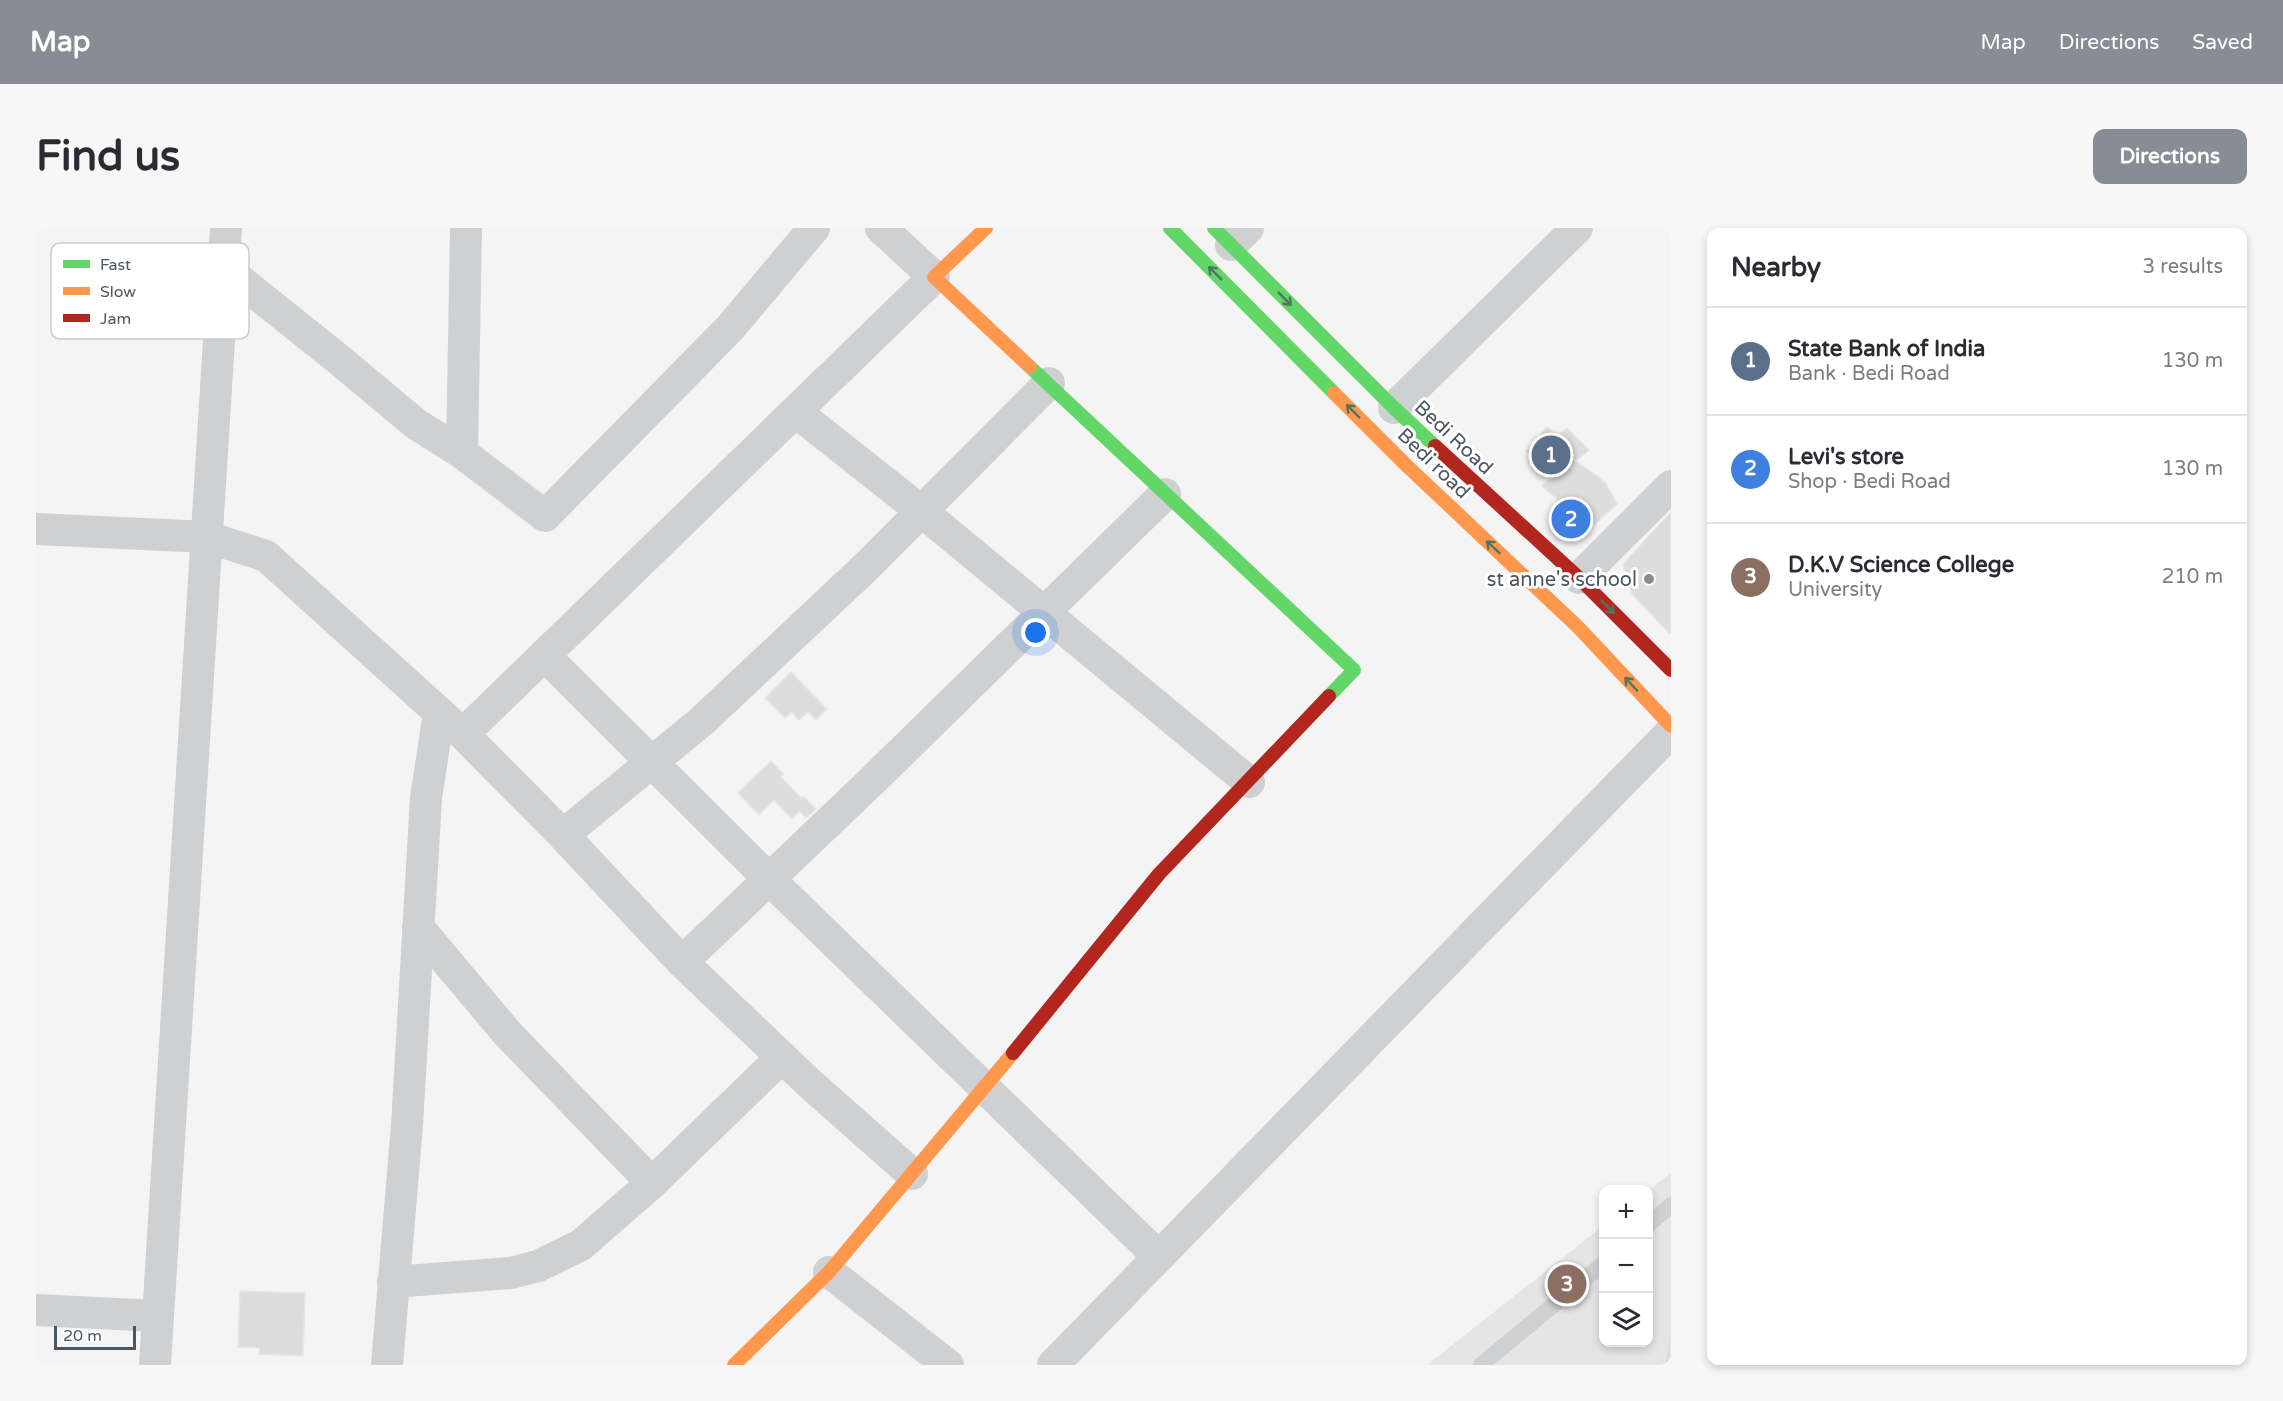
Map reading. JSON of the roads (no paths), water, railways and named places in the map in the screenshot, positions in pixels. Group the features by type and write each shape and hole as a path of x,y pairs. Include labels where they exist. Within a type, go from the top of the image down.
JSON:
{"street":[{"path":"225,243 226,228"},
{"path":"462,453 465,228"},
{"path":"249,288 416,424 462,453 545,516 730,328 814,228"},
{"path":"734,1365 829,1272 984,1088 1159,874 1249,782 1353,670 881,228"},
{"path":"463,734 986,228"},
{"name":"Bedi road","path":"1170,228 1406,465 1578,627 1671,726"},
{"path":"1394,408 1577,228"},
{"name":"Bedi Road","path":"1231,234 1394,408 1579,578 1671,670"},
{"path":"154,1365 219,339"},
{"path":"563,835 702,721 858,574 1048,382"},
{"path":"796,412 920,510 1249,782"},
{"path":"1579,578 1671,486"},
{"path":"682,962 874,779 1165,494"},
{"path":"36,529 207,537 266,556 463,734 563,835 682,962 782,1058 912,1174"},
{"path":"544,654 768,878 1158,1256"},
{"path":"387,1365 407,1125 426,798 439,713"},
{"path":"1053,1365 1671,732"},
{"path":"418,927 507,1033 652,1183"},
{"path":"393,1282 511,1273 538,1266 580,1245 652,1183 782,1058"},
{"path":"829,1272 948,1365"},
{"path":"36,1310 158,1316"}],"lane":[{"path":"1653,1221 1671,1205"},
{"path":"1481,1365 1599,1267"}],"place":[{"name":"State Bank of India","path":"1551,455"},
{"name":"Levi's store","path":"1571,519"},
{"name":"st anne's school","path":"1649,579"},
{"name":"D.K.V Science College","path":"1567,1284"}]}
